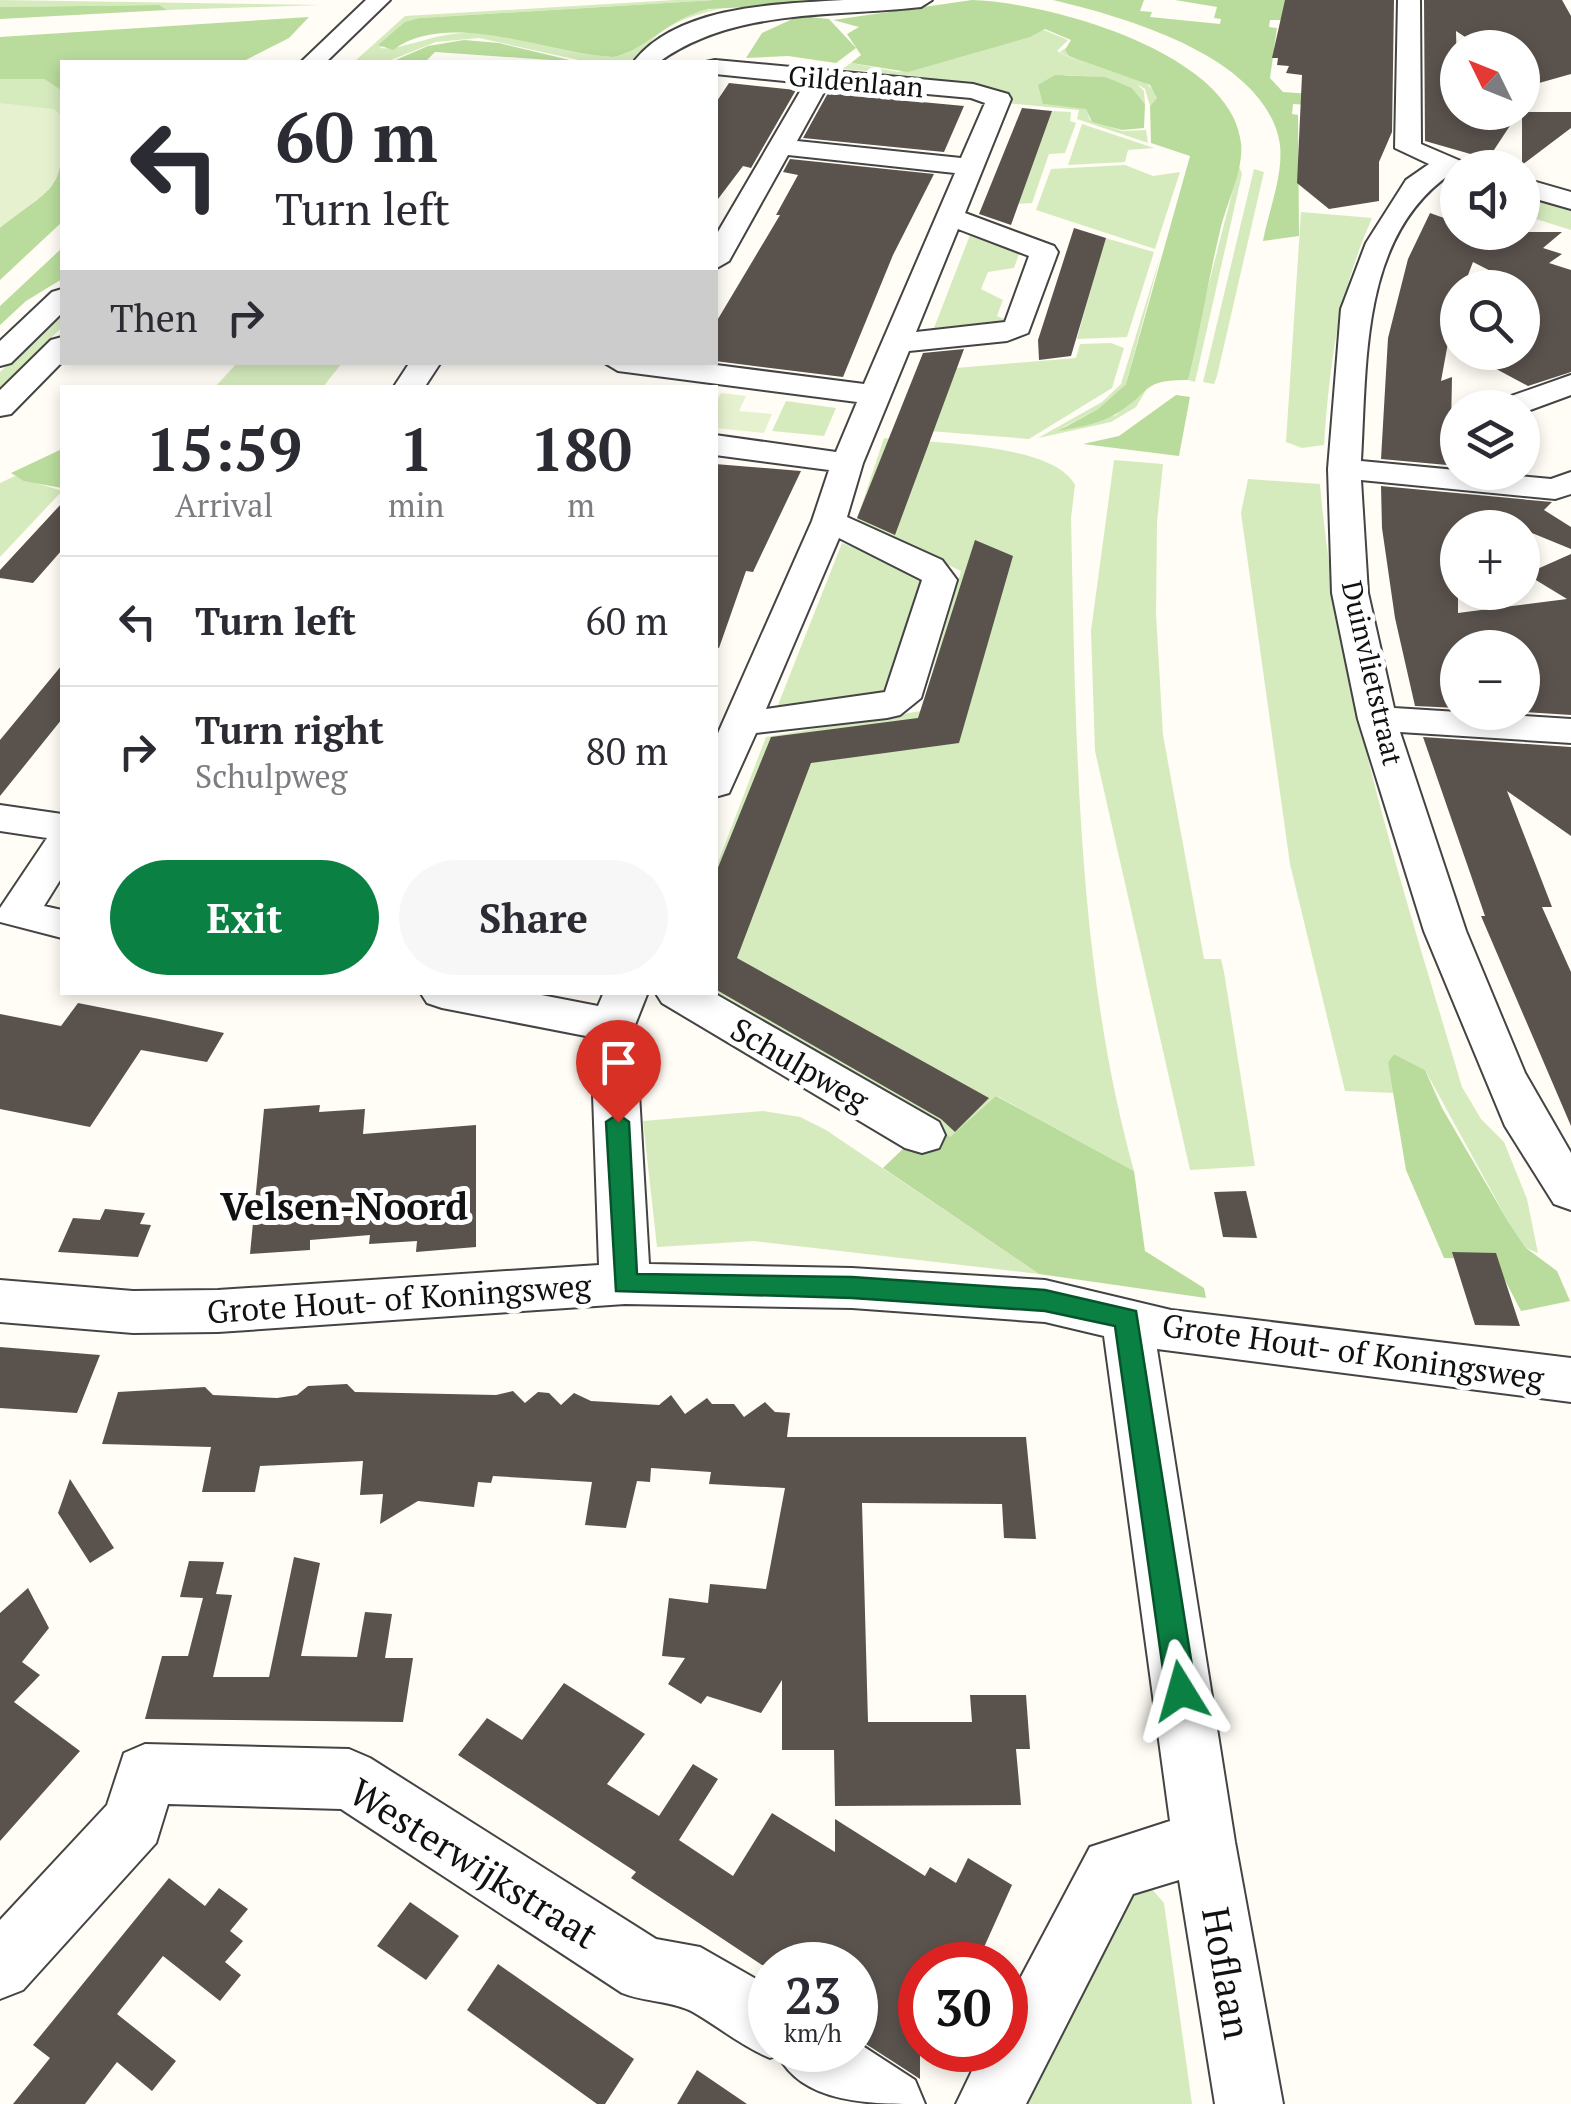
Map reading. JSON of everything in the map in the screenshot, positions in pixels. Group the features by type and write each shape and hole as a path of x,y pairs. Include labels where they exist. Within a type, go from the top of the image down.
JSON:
{"street":[{"path":"315,60 378,0"},
{"path":"655,60 674,32 723,13 921,0"},
{"name":"Duinvlietstraat","path":"1410,0 1408,148 1440,159"},
{"path":"349,60 402,8"},
{"name":"Gildenlaan","path":"718,67 997,96 998,104 970,166"},
{"path":"718,256 820,78"},
{"path":"718,778 829,522 846,463 970,166 781,147"},
{"name":"Duinvlietstraat","path":"1440,174 1416,186 1380,243 1356,309 1344,469 1350,593 1378,719 1445,931 1502,1073 1528,1126 1570,1184"},
{"path":"1540,192 1571,201"},
{"path":"899,342 1007,332 1018,327 1044,252 950,216"},
{"path":"0,357 60,300"},
{"path":"0,407 60,348"},
{"path":"658,365 875,396"},
{"path":"1540,396 1571,384"},
{"path":"718,445 846,463"},
{"path":"1344,469 1566,491"},
{"path":"744,724 887,707 902,698 940,580 930,567 829,522"},
{"path":"1378,719 1571,732"},
{"path":"0,818 60,827"},
{"path":"60,849 17,916 60,924"},
{"path":"473,995 619,1009 625,1284"},
{"name":"Schulpweg","path":"682,995 922,1135"},
{"name":"Grote Hout- of Koningsweg","path":"0,1301 133,1312 218,1311 625,1284 852,1288 1045,1300 1172,1332 1571,1380"},
{"name":"Hoflaan","path":"1127,1318 1204,1842 1250,2104"},
{"name":"Westerwijkstraat","path":"0,1967 134,1821 145,1774 349,1778 645,1970 700,1979 748,2011"},
{"path":"990,2104 1112,1869 1204,1842"},
{"path":"842,2072 891,2104"}],"green space":[{"path":"0,0 321,5 167,10 158,5 0,7"},
{"path":"715,0 420,18 380,48 464,33 613,57 631,51 678,18 723,8 673,25 652,40 638,60 579,60 479,38 436,42 391,60 356,60 405,16"},
{"path":"715,0 886,0 709,9 694,13 635,49 613,57 470,33 416,38 393,50 378,45 405,22 420,18"},
{"path":"972,0 1044,10 1087,22 1171,58 1206,83 1230,111 1241,143 1240,164 1220,231 1188,380 1154,385 1119,412 1090,424 1058,431 1098,409 1126,384 1190,156 1151,143 1150,106 1157,98 1150,85 1069,56 1065,50 1071,40 1045,29 1030,37 908,72 851,63 861,55 847,34 859,27 833,20"},
{"path":"1053,0 1144,0 1140,11 1152,12 1150,17 1220,24 1221,19 1214,18 1217,7 1175,0 1288,0 1283,20 1270,20 1269,27 1277,28 1270,78 1283,92 1311,94 1310,105 1293,104 1292,114 1298,115 1299,236 1263,241 1279,174 1280,147 1265,107 1244,82 1216,61 1150,29"},
{"path":"159,5 167,10 0,19 0,7"},
{"path":"799,16 829,19 856,48 836,63 788,56 746,58 762,33"},
{"path":"309,17 289,38 246,60 60,60 60,90 44,79 0,79 0,37"},
{"path":"1044,30 1068,40 1057,51 1088,67 1060,52 1071,44 1065,50 1069,56 1132,75 1152,89 1157,98 1150,106 1145,89 1137,84 1144,91 1145,104 1132,88 1099,77 1065,75 1041,88 1044,104 1086,108 1090,120 1122,131 1146,130 1148,143 1077,119 1079,110 1005,103 893,82 910,75 873,80 876,72 842,69 851,63 898,72"},
{"path":"464,40 499,43 570,60 435,52 427,60 396,60 428,46"},
{"path":"1055,75 1105,77 1132,88 1145,104 1144,128 1122,130 1092,122 1086,109 1043,104 1038,85"},
{"path":"0,79 44,79 60,90 60,143 0,171"},
{"path":"0,103 54,109 60,114 60,164 54,184 0,228"},
{"path":"1052,111 1071,112 1070,121 1076,123 1065,153 1049,154 1032,203 1017,204"},
{"path":"1082,124 1154,148 1128,150 1125,162 1068,165"},
{"path":"60,147 60,224 0,280 0,226 37,200"},
{"path":"1125,165 1153,176 1180,172 1155,249 1036,210 1051,169"},
{"path":"1239,166 1242,174 1195,382 1188,380 1190,357"},
{"path":"1254,169 1264,172 1217,376 1214,384 1203,382"},
{"path":"1540,201 1571,211 1571,230 1540,220"},
{"path":"1301,212 1372,218 1343,302 1324,445 1302,448 1286,442"},
{"path":"970,235 1020,251 1014,268 988,272 981,289 1003,300 997,316 1012,322 997,329 996,322 934,328"},
{"path":"1105,238 1154,252 1127,337 1077,339"},
{"path":"60,250 60,280 26,301 0,325 0,306"},
{"path":"1161,254 1126,384 1098,409 1062,428 1116,415 1149,385 1136,407 1111,422 1038,438 1102,402 1121,384"},
{"path":"60,314 60,329 0,388 0,372"},
{"path":"1111,343 1124,348 1112,388 1029,439 904,429 956,368 1076,358 1080,344"},
{"path":"235,365 340,365 325,385 217,385"},
{"path":"721,393 746,396 739,411 772,414 764,433 718,428"},
{"path":"1176,395 1190,397 1179,456 1083,444 1119,436"},
{"path":"786,401 836,408 824,436 772,431"},
{"path":"884,438 1017,453 1063,471 1075,485 1071,518 1075,681 1090,930 1100,1011 1134,1171 997,1096 950,1137 718,995 718,862 766,737 921,711 961,571 856,522"},
{"path":"60,450 60,488 24,481 11,473"},
{"path":"1114,460 1163,464 1157,522 1156,614 1163,735 1204,959 1221,959 1224,972 1255,1166 1190,1170 1095,751 1091,631"},
{"path":"15,476 60,493 0,557 0,483"},
{"path":"1248,479 1320,484 1341,638 1396,864 1462,1087 1481,1119 1504,1142 1527,1199 1538,1253 1526,1248 1509,1223 1425,1070 1394,1054 1388,1062 1396,1093 1345,1091 1290,864 1241,513"},
{"path":"842,543 928,578 887,697 776,710"},
{"path":"1394,1054 1425,1070 1442,1108 1509,1223 1526,1248 1557,1271 1570,1301 1521,1311 1494,1259 1444,1258 1406,1170 1388,1062"},
{"path":"996,1096 1134,1171 1145,1251 1204,1288 1206,1298 1039,1274 883,1168 931,1122 950,1137"},
{"path":"763,1111 800,1117 826,1130 1039,1274 754,1241 657,1247 643,1121"},
{"path":"1145,1881 1164,1903 1192,2104 1013,2104 1126,1883"}],"building":[{"path":"1285,0 1394,0 1392,132 1379,162 1379,201 1329,209 1297,183 1302,75 1286,73 1289,66 1277,65 1278,58 1272,58"},
{"path":"1424,0 1562,0 1571,16 1571,74 1540,83 1540,30 1440,30 1440,130 1507,130 1494,150 1456,150 1425,141"},
{"path":"729,83 796,90 751,168 743,166 718,199 718,100"},
{"path":"828,93 964,106 944,152 803,138"},
{"path":"1022,108 1052,111 1011,225 979,214"},
{"path":"1540,112 1571,112 1571,128 1540,151 1522,150 1522,130 1540,130"},
{"path":"790,159 934,174 893,255 843,377 718,361 718,319 780,215 776,215 798,175 783,172"},
{"path":"1430,213 1440,217 1440,250 1540,250 1540,232 1562,232 1543,248 1562,254 1549,263 1571,270 1571,372 1528,386 1498,370 1540,370 1540,270 1489,270 1473,262 1470,270 1440,270 1441,381 1452,377 1452,390 1440,390 1440,464 1381,459 1388,338 1408,259"},
{"path":"1074,228 1106,238 1071,356 1039,360 1038,340"},
{"path":"964,349 895,535 857,518 923,353"},
{"path":"718,464 801,471 753,572 746,571 719,648"},
{"path":"1381,486 1552,502 1544,510 1571,527 1571,549 1540,536 1540,510 1440,510 1440,610 1540,610 1540,602 1567,599 1540,583 1540,568 1571,554 1571,715 1540,713 1540,630 1440,630 1440,707 1415,706 1395,618 1382,528"},
{"path":"60,505 60,552 33,583 0,578 0,570"},
{"path":"975,540 1013,556 959,743 811,763 737,958 989,1098 955,1132 941,1119 718,991 718,868 771,737 918,718"},
{"path":"60,667 60,721 0,796 0,740"},
{"path":"1423,737 1571,747 1571,836 1507,791 1552,907 1542,907 1571,972 1571,1126 1481,916 1485,916"},
{"path":"78,1003 224,1033 207,1062 141,1050 90,1127 0,1109 0,1014 61,1026"},
{"path":"320,1105 319,1112 365,1109 363,1134 476,1125 476,1247 416,1252 417,1241 369,1244 370,1235 310,1240 310,1250 250,1254 264,1109"},
{"path":"1246,1191 1257,1238 1223,1237 1214,1192"},
{"path":"105,1209 145,1213 140,1224 151,1225 138,1257 58,1252 73,1218 100,1220"},
{"path":"1452,1252 1496,1253 1520,1326 1475,1325"},
{"path":"0,1347 100,1355 77,1413 0,1408"},
{"path":"347,1384 355,1392 496,1395 513,1391 525,1403 538,1392 549,1393 561,1405 574,1393 591,1401 659,1405 671,1395 685,1414 707,1398 712,1404 734,1404 744,1417 765,1402 775,1412 790,1413 787,1437 1026,1437 1036,1539 1004,1538 1002,1504 862,1503 868,1722 972,1722 970,1695 1026,1695 1030,1749 1016,1749 1021,1805 835,1806 834,1750 782,1750 782,1680 761,1713 707,1696 701,1704 668,1684 685,1658 662,1656 669,1598 708,1603 710,1584 766,1589 785,1488 709,1484 711,1472 651,1468 650,1482 637,1481 626,1528 585,1525 592,1482 493,1476 491,1483 478,1482 474,1507 418,1501 380,1524 383,1494 360,1495 363,1461 260,1466 255,1492 202,1492 211,1447 102,1444 118,1392 205,1387 213,1395 277,1398 297,1395 308,1386"},
{"path":"70,1479 114,1548 90,1563 58,1513"},
{"path":"294,1557 320,1563 301,1656 357,1657 365,1612 392,1614 385,1658 413,1658 403,1722 145,1719 162,1656 188,1656 203,1598 180,1597 189,1561 224,1562 216,1594 232,1595 213,1677 269,1677"},
{"path":"28,1588 49,1628 22,1662 40,1675 14,1702 80,1751 0,1841 0,1613"},
{"path":"564,1683 645,1734 607,1784 659,1816 693,1764 718,1779 679,1840 733,1876 772,1813 835,1852 835,1819 925,1876 930,1867 956,1883 968,1858 1012,1885 986,1942 898,1942 898,2065 878,2052 878,1942 748,1942 748,1956 631,1878 636,1872 458,1755 487,1718 522,1740"},
{"path":"169,1878 205,1906 219,1888 248,1909 230,1931 243,1941 225,1962 241,1975 220,2001 163,1956 117,2014 176,2061 152,2091 117,2062 85,2104 13,2104 50,2058 33,2045"},
{"path":"410,1902 459,1936 426,1980 377,1946"},
{"path":"498,1964 634,2059 605,2104 597,2104 467,2010"},
{"path":"697,2070 747,2104 677,2104"}],"district":[{"name":"Velsen-Noord","path":"344,1206"}],"route":[{"path":"618,1122 625,1284 852,1288 1045,1300 1127,1318 1181,1691"}]}
